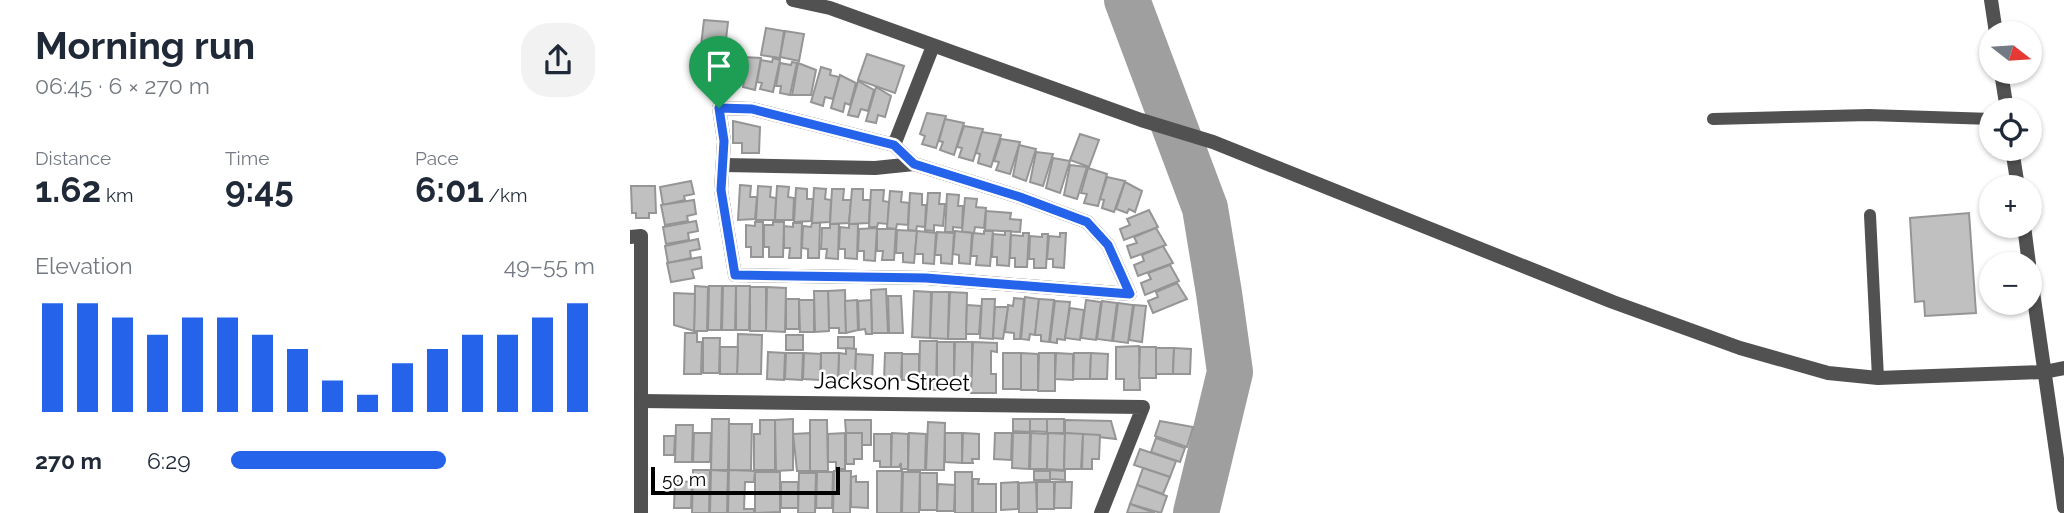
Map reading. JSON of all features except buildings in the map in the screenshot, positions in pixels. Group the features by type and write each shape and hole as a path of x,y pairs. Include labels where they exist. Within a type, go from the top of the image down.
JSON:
{"street":[{"path":"793,0 830,8 1141,120 1213,142 1613,302 1740,348 1828,373 1878,377 2045,372 2064,368"},
{"path":"1991,0 1994,21"},
{"path":"894,145 933,46"},
{"path":"724,165 875,168 914,164 1020,197 1087,222 1108,245 1130,294 926,278 735,275 721,190 724,165 719,108 752,109 894,145 914,164"},
{"path":"635,237 641,401 641,513"},
{"path":"2037,315 2064,507"},
{"name":"Jackson Street","path":"641,401 1143,407 1101,513"}],"lane":[{"path":"1713,119 1869,115 1979,119"},
{"path":"1870,215 1878,377"}],"waterway":[{"path":"1127,0 1205,208 1230,372 1196,513"}],"route":[{"path":"719,108 752,109 894,145 914,164 1020,197 1087,222 1108,245 1130,294 926,278 735,275 721,190 724,141 719,108"}]}
